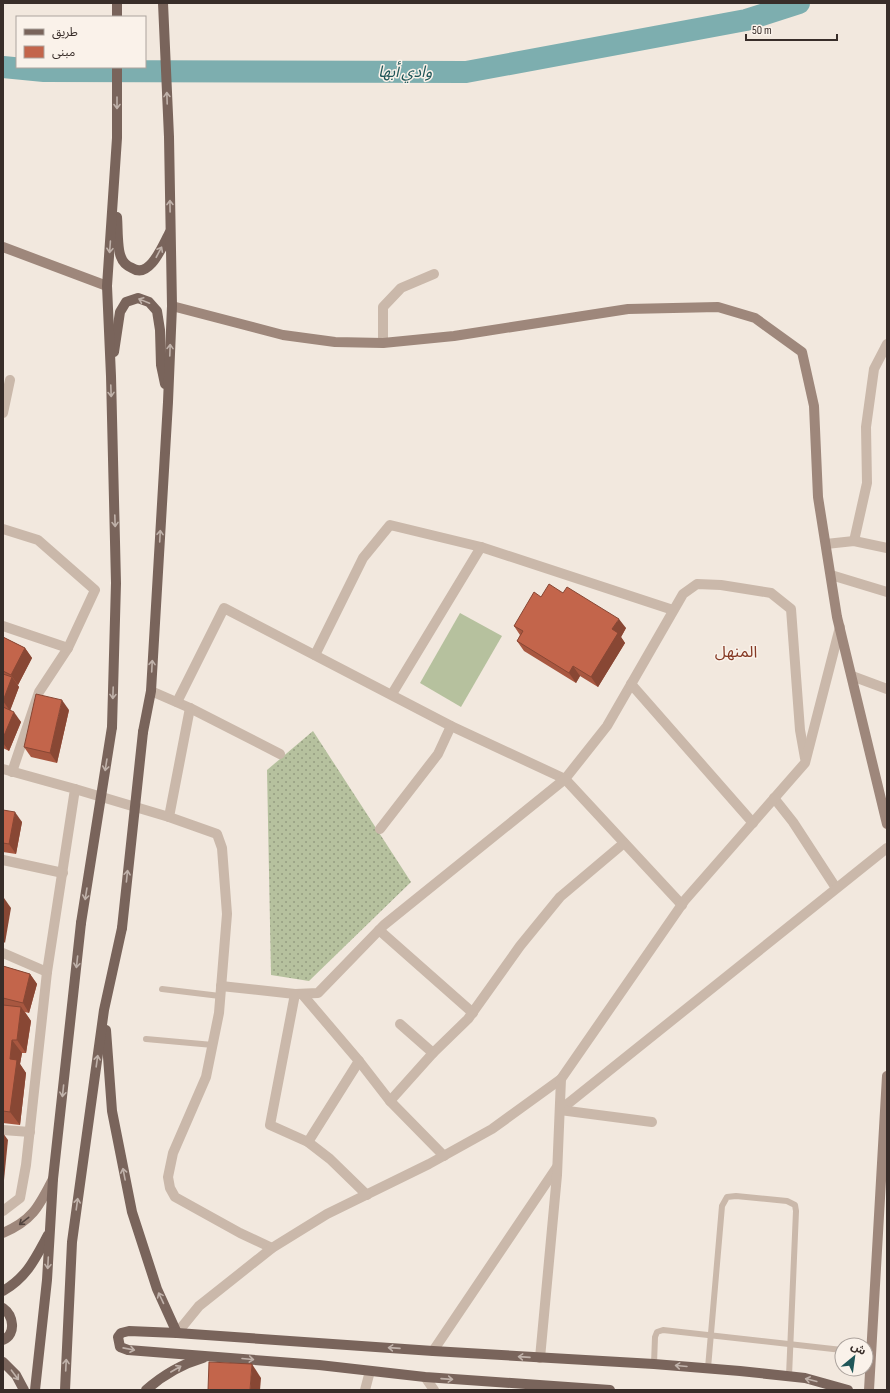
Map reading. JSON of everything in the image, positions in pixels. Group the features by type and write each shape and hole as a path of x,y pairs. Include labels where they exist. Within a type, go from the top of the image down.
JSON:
{"main road":[{"path":"117,3 117,16"},
{"path":"65,1390 72,1242 104,1010 122,928 143,732 151,691 168,402 172,306 163,3"},
{"path":"35,1390 47,1280 53,1179 81,923 112,727 116,583 111,376 107,286 117,138 117,68"},
{"path":"114,187 120,257 126,265 135,270 145,270 153,263 170,231"},
{"path":"111,376 120,312 126,302 138,298 149,302 156,311 160,330 161,365 168,402"},
{"path":"104,1010 112,1111 132,1212 157,1289 177,1333"},
{"path":"3,1291 15,1284 28,1270 50,1232"},
{"path":"3,1308 11,1316 13,1323 11,1331 6,1339 3,1340"},
{"path":"610,1390 425,1377 318,1365 128,1350 120,1347 118,1337 125,1332 177,1333 540,1358 654,1364 805,1378 848,1390"},
{"path":"146,1390 175,1369 189,1362 209,1356"},
{"path":"3,1362 16,1374 24,1390"}],"street":[{"path":"3,247 107,286"},
{"path":"383,343 383,307 401,288 434,274"},
{"path":"172,306 283,335 335,342 383,343 454,336 628,309 718,307 755,318 802,352 814,406 818,497 840,627 887,824"},
{"path":"854,541 867,483 866,427 874,370 887,344"},
{"path":"3,413 10,380"},
{"path":"315,655 364,558 390,525 481,547 674,610"},
{"path":"3,529 38,540 95,590 68,648 39,692 8,771 169,817 217,834 222,848 227,914 219,1013 206,1077 173,1153 168,1177 170,1188 175,1197 240,1233 272,1248"},
{"path":"826,544 854,541 887,548"},
{"path":"392,694 481,547"},
{"path":"831,575 887,592"},
{"path":"221,991 298,994 318,993 379,930 565,779 607,726 683,594 697,584 721,585 771,593 791,609 800,730 805,763"},
{"path":"177,702 224,608 451,726 565,779 682,905"},
{"path":"3,626 68,648"},
{"path":"177,1333 199,1306 272,1248 327,1214 444,1156 492,1129 561,1079 682,905 805,763 840,627"},
{"path":"852,676 887,689"},
{"path":"631,684 753,823"},
{"path":"151,691 190,708 280,754"},
{"path":"169,817 190,708"},
{"path":"380,829 438,754 451,726"},
{"path":"3,1211 20,1198 26,1165 47,972 75,789"},
{"path":"774,798 793,822 836,888"},
{"path":"390,1101 433,1053 473,1013 520,946 560,897 624,843"},
{"path":"560,1110 887,848"},
{"path":"3,860 63,873"},
{"path":"379,930 473,1013"},
{"path":"3,953 47,972"},
{"path":"298,994 359,1061 390,1101 444,1156"},
{"path":"298,994 270,1126 308,1142 330,1159 367,1195"},
{"path":"400,1024 433,1053"},
{"path":"308,1142 359,1061"},
{"path":"869,1337 887,1076"},
{"path":"540,1358 557,1167 561,1079"},
{"path":"560,1110 652,1122"},
{"path":"3,1130 30,1132"},
{"path":"433,1351 557,1167"},
{"path":"3,1233 23,1223 39,1206 53,1179"},
{"path":"365,1390 370,1371"},
{"path":"425,1377 434,1390"},
{"path":"869,1377 869,1390"}],"lane":[{"path":"162,989 221,991"},
{"path":"146,1039 213,1045"},
{"path":"708,1368 722,1206 727,1197 736,1196 787,1201 795,1204 796,1211 789,1376"},
{"path":"654,1364 655,1337 658,1332 663,1330 834,1349"}],"green space":[{"path":"460,613 502,636 461,707 420,683"},
{"path":"313,731 411,882 309,981 271,975 267,770"}],"building":[{"path":"549,584 563,593 567,587 619,619 612,629 618,633 591,677 573,666 569,673 517,641 523,631 514,626 534,592 541,597"},
{"path":"3,637 25,648 11,675 3,671"},
{"path":"3,674 12,677 3,701"},
{"path":"36,694 62,700 50,753 24,747"},
{"path":"3,707 14,712 3,738"},
{"path":"3,810 15,812 9,844 3,843"},
{"path":"3,966 30,974 23,1003 3,998"},
{"path":"3,1005 21,1007 17,1040 12,1040 10,1059 17,1060 10,1112 3,1111"},
{"path":"209,1362 252,1364 250,1390 208,1390"}],"waterway":[{"name":"وادي أبها","path":"3,67 44,71 466,72 746,20 799,3"}],"district":[{"name":"المنهل","path":"736,652"}]}
